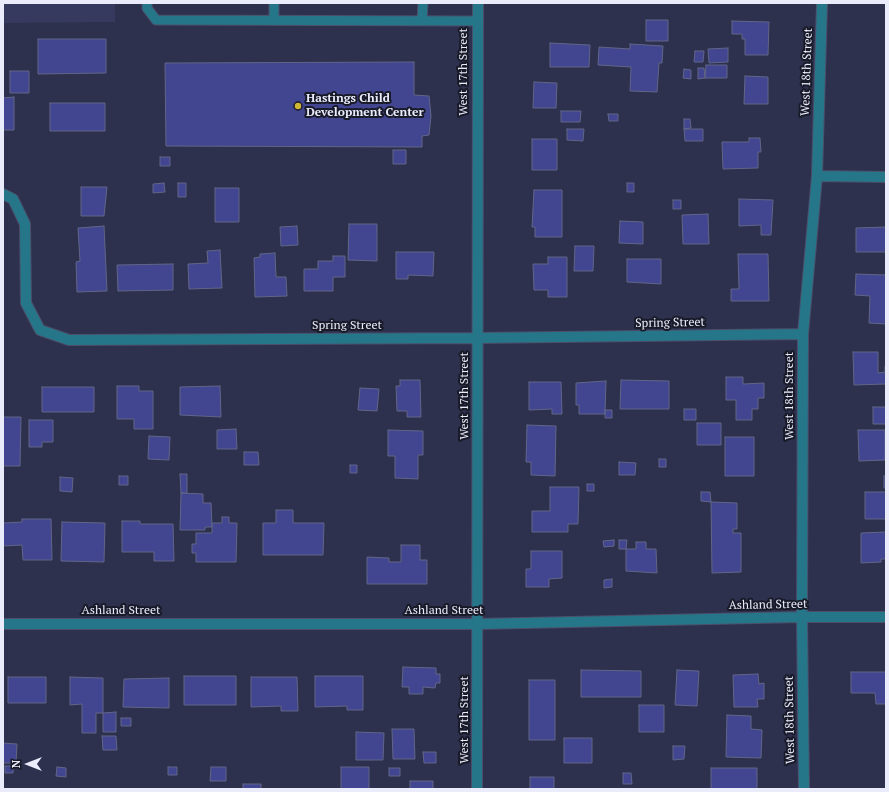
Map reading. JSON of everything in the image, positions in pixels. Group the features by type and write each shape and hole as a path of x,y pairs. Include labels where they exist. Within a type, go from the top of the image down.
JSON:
{"street":[{"name":"West 17th Street","path":"478,3 478,789"},
{"name":"West 18th Street","path":"804,789 802,617 803,334 817,176 822,3"},
{"path":"817,176 886,177"},
{"name":"Spring Street","path":"3,194 13,199 25,224 26,303 40,330 69,340 478,338 803,334"},
{"name":"Ashland Street","path":"3,624 478,624 802,617 886,617"}],"lane":[{"path":"147,3 147,8 156,20 478,21"},
{"path":"274,3 274,20"},
{"path":"422,21 423,3"}],"shaded area":[{"path":"3,3 115,3 115,22 3,23"}],"building":[{"path":"646,20 668,20 668,41 646,41"},
{"path":"732,21 769,22 768,55 745,55 745,39 742,39 742,34 732,34"},
{"path":"38,39 106,39 106,73 38,74"},
{"path":"550,43 590,45 589,67 550,67"},
{"path":"630,44 663,46 662,63 659,63 657,92 630,91 631,67 598,65 599,47 630,49"},
{"path":"728,48 728,62 709,63 708,49"},
{"path":"695,51 704,51 703,62 694,62"},
{"name":"Hastings Child Development Center","path":"414,62 414,95 429,96 431,116 429,135 422,136 422,147 166,146 165,63"},
{"path":"706,65 727,65 727,78 705,78"},
{"path":"698,68 704,68 705,78 698,79"},
{"path":"684,69 691,70 691,79 683,78"},
{"path":"10,71 29,71 29,93 10,93"},
{"path":"745,76 768,77 768,104 744,104"},
{"path":"534,82 557,83 556,108 533,108"},
{"path":"14,97 14,130 3,130 3,98"},
{"path":"50,103 105,103 105,131 50,131"},
{"path":"561,111 581,111 580,122 561,122"},
{"path":"608,114 618,114 618,121 609,121"},
{"path":"684,119 690,119 691,128 684,129"},
{"path":"567,129 584,129 583,141 567,140"},
{"path":"684,129 703,129 703,141 685,141"},
{"path":"749,138 760,138 761,152 758,152 758,168 723,169 722,142 749,142"},
{"path":"532,139 557,139 557,170 532,170"},
{"path":"393,150 406,150 406,164 393,164"},
{"path":"160,157 170,157 170,166 160,166"},
{"path":"164,183 165,192 153,193 153,184"},
{"path":"178,183 186,183 186,197 178,197"},
{"path":"627,183 634,183 634,192 627,192"},
{"path":"81,187 107,187 104,216 81,216"},
{"path":"215,188 239,188 239,222 215,222"},
{"path":"534,190 562,190 562,237 535,237 535,227 532,227"},
{"path":"739,199 773,200 771,235 761,235 761,225 739,226"},
{"path":"673,200 681,200 681,209 673,209"},
{"path":"708,214 709,244 683,244 682,215"},
{"path":"620,221 643,222 643,244 619,243"},
{"path":"349,224 377,224 377,261 348,260"},
{"path":"104,226 107,291 77,292 76,262 80,261 78,228"},
{"path":"297,226 298,245 281,246 280,227"},
{"path":"886,227 886,252 856,252 856,228"},
{"path":"575,246 594,246 593,271 574,271"},
{"path":"220,250 222,288 189,289 188,264 208,263 207,251"},
{"path":"396,252 434,252 433,276 408,275 408,279 396,279"},
{"path":"275,253 276,277 286,277 287,296 255,297 254,258 260,257 260,254"},
{"path":"738,254 768,254 769,301 731,301 731,289 739,289"},
{"path":"333,256 345,256 345,277 333,277 333,291 304,291 304,269 318,269 318,261 333,261"},
{"path":"548,257 567,257 567,297 548,297 548,290 534,290 533,264 548,264"},
{"path":"627,259 661,259 661,284 627,282"},
{"path":"173,264 173,290 118,291 117,265"},
{"path":"856,274 886,275 886,324 869,323 870,296 855,295"},
{"path":"853,352 878,352 878,373 885,372 886,366 886,384 854,385"},
{"path":"726,377 743,377 743,384 764,383 764,398 758,398 758,409 752,409 752,420 736,420 736,400 726,400"},
{"path":"400,380 420,380 421,417 407,417 407,411 397,411 396,386 400,386"},
{"path":"621,380 669,381 669,409 620,409"},
{"path":"606,381 605,414 579,414 579,405 576,405 576,383"},
{"path":"529,382 561,382 562,414 552,414 552,409 529,410"},
{"path":"117,386 139,386 139,391 153,391 153,429 134,429 134,419 117,419"},
{"path":"220,386 221,417 180,415 180,387"},
{"path":"42,387 94,387 94,412 42,412"},
{"path":"360,388 379,389 377,411 358,410"},
{"path":"873,407 886,407 886,424 873,424"},
{"path":"684,409 696,409 696,420 684,420"},
{"path":"605,410 612,410 612,418 605,418"},
{"path":"3,417 21,417 20,466 3,466"},
{"path":"29,420 53,420 53,442 42,442 42,447 29,447"},
{"path":"697,423 721,423 721,445 697,445"},
{"path":"527,425 556,426 555,476 531,475 531,462 526,462"},
{"path":"236,429 237,449 217,449 217,430"},
{"path":"388,430 423,431 423,455 418,455 418,479 395,478 395,456 388,456"},
{"path":"858,430 885,430 885,460 859,461"},
{"path":"149,436 170,437 169,460 148,459"},
{"path":"725,437 754,437 754,476 725,476"},
{"path":"244,452 258,452 259,465 244,465"},
{"path":"659,459 666,459 666,467 659,467"},
{"path":"619,462 636,463 635,475 619,475"},
{"path":"350,465 357,465 357,473 350,473"},
{"path":"180,474 187,474 187,493 181,493"},
{"path":"119,476 128,476 128,485 119,485"},
{"path":"884,476 886,476 886,488 884,488"},
{"path":"60,477 73,478 72,492 60,491"},
{"path":"587,484 594,484 594,491 587,491"},
{"path":"550,487 579,487 578,524 568,524 568,532 532,532 532,511 550,511"},
{"path":"701,492 710,492 711,502 701,501"},
{"path":"865,492 886,492 886,519 865,519"},
{"path":"181,493 203,494 203,503 211,503 212,527 205,527 205,530 180,530"},
{"path":"711,502 737,503 737,529 733,529 733,533 741,533 741,572 712,573"},
{"path":"276,510 293,510 293,523 324,523 323,555 263,555 263,523 276,523"},
{"path":"222,517 229,517 229,523 237,523 236,562 196,562 196,553 192,553 192,544 196,544 196,533 212,533 212,523 222,523"},
{"path":"22,519 51,519 52,560 23,560 22,545 3,546 3,523 22,522"},
{"path":"122,521 140,521 140,524 173,524 174,561 154,561 154,552 122,552"},
{"path":"62,522 105,523 104,562 61,561"},
{"path":"886,532 886,559 881,559 881,562 861,563 861,533"},
{"path":"614,540 614,546 604,547 603,541"},
{"path":"619,540 627,540 626,549 619,549"},
{"path":"636,542 646,542 646,549 656,549 657,573 626,571 626,549 636,549"},
{"path":"401,545 420,545 420,560 427,560 427,584 367,584 367,557 389,558 389,562 401,562"},
{"path":"531,551 562,551 562,578 549,579 549,587 526,587 526,569 531,569"},
{"path":"612,579 612,587 604,588 604,580"},
{"path":"403,667 436,668 436,674 440,674 440,683 436,683 435,688 423,687 423,694 409,694 409,687 402,687"},
{"path":"581,670 641,671 641,697 581,697"},
{"path":"677,670 699,671 697,706 675,705"},
{"path":"851,672 886,672 886,704 876,704 875,693 851,693"},
{"path":"758,674 759,684 764,683 764,699 757,699 758,707 734,707 733,675"},
{"path":"184,676 236,676 236,705 184,705"},
{"path":"315,676 363,676 363,710 347,710 347,706 315,707"},
{"path":"8,677 46,677 46,703 8,703"},
{"path":"70,677 103,678 103,713 96,713 96,733 82,733 82,704 70,705"},
{"path":"251,677 297,677 298,711 281,711 281,706 251,707"},
{"path":"169,678 169,708 123,707 124,679"},
{"path":"529,680 555,680 555,740 529,740"},
{"path":"639,705 664,705 664,732 639,732"},
{"path":"116,712 116,732 103,732 103,713"},
{"path":"727,715 751,716 751,729 762,730 761,758 726,757"},
{"path":"121,718 131,718 131,726 121,726"},
{"path":"392,729 414,729 415,759 393,759"},
{"path":"356,732 384,733 383,760 356,760"},
{"path":"102,736 116,736 117,750 103,750"},
{"path":"564,738 592,738 592,763 564,763"},
{"path":"3,743 17,744 16,763 3,763"},
{"path":"673,746 685,746 684,759 673,760"},
{"path":"423,752 436,752 436,763 424,763"},
{"path":"5,766 13,766 13,773 5,773"},
{"path":"57,767 66,768 66,777 56,776"},
{"path":"168,767 177,767 177,775 168,775"},
{"path":"211,767 226,767 226,781 210,781"},
{"path":"341,767 369,767 369,789 341,789"},
{"path":"389,768 400,768 400,776 389,776"},
{"path":"711,768 757,768 757,789 711,789"},
{"path":"623,773 631,773 632,784 623,784"},
{"path":"530,777 554,777 554,789 530,789"},
{"path":"410,781 433,781 433,789 410,789"},
{"path":"243,784 261,784 261,789 243,789"}],"place":[{"name":"Hastings Child Development Center","path":"298,106"}]}
